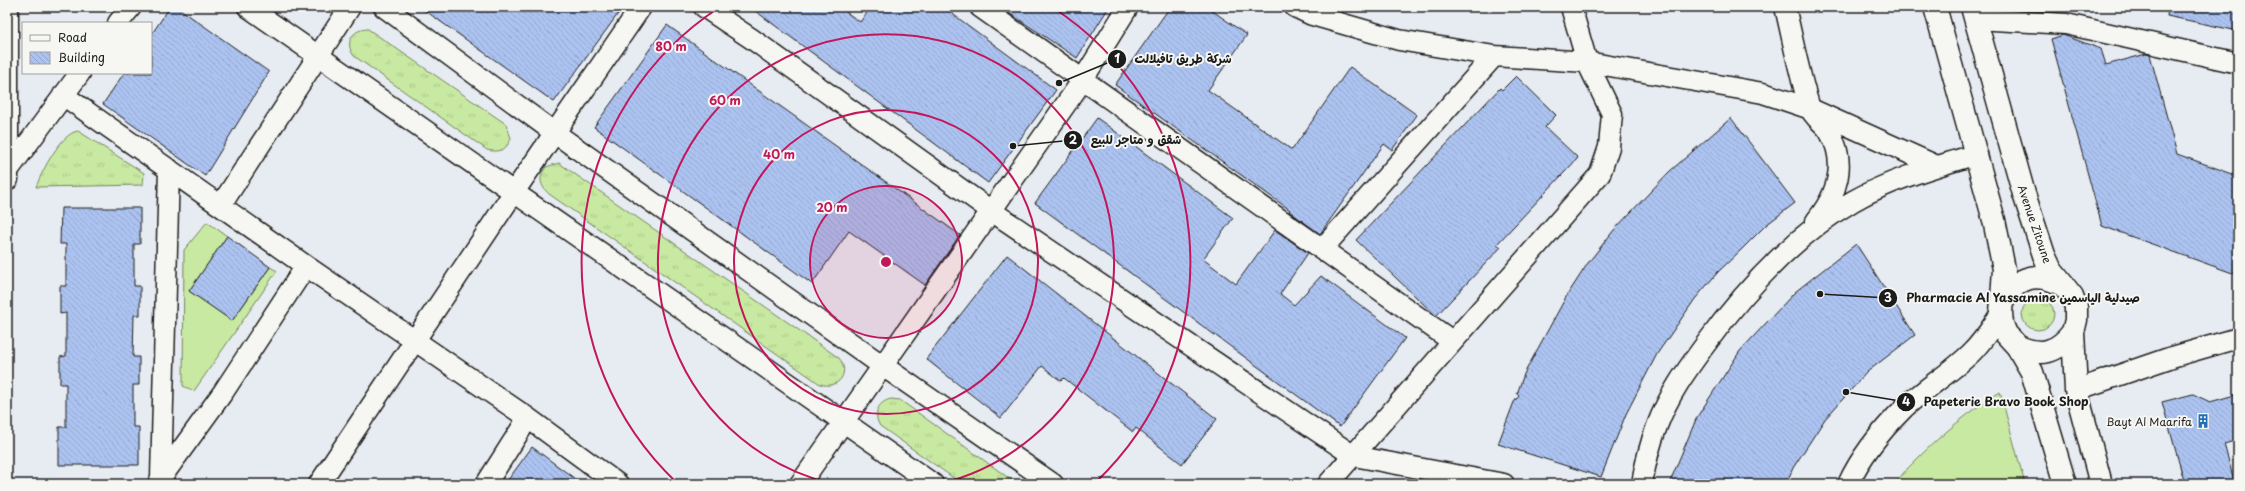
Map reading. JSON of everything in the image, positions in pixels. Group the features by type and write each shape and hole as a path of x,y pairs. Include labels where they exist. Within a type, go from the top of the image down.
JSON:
{"main road":[{"path":"7,7 7,179"},
{"path":"1935,7 1977,154 1994,220 2004,269 2002,307 2006,334 2015,344 2032,372 2065,484"},
{"name":"Avenue Zitoune","path":"1974,13 2024,194 2044,255 2051,270 2072,296 2076,307 2076,320 2072,332 2076,390 2102,484"},
{"path":"2002,307 2009,290 2018,283 2029,278 2042,276 2064,286"},
{"path":"2015,344 2029,351 2042,353 2054,349 2065,342 2072,332"}],"street":[{"path":"119,22 130,7"},
{"path":"248,7 933,484"},
{"path":"221,205 319,57 350,7"},
{"path":"384,7 555,133 882,366 1053,484"},
{"path":"319,484 416,341 514,192 641,7"},
{"path":"704,7 752,39 990,210 1354,456 1504,484"},
{"path":"980,7 1082,81 1452,341"},
{"path":"800,484 990,210 1082,81 1128,7"},
{"path":"1295,7 1312,15 1399,40 1494,56 1587,62 1763,93 1811,109 1937,166"},
{"path":"1328,484 1600,174 1609,147 1612,114 1587,62 1571,7"},
{"path":"1785,7 1811,109 1829,132 1838,152 1839,174 1834,196 1805,236"},
{"path":"1974,13 2066,24 2238,63"},
{"path":"1322,249 1494,56"},
{"path":"7,172 79,74"},
{"path":"63,95 306,266 528,418 618,484"},
{"path":"1642,484 1657,426 1680,379 1720,324 1764,272 1805,236 1852,202 1891,182 1977,154"},
{"path":"160,481 170,169"},
{"path":"160,481 224,391 306,266"},
{"path":"1848,484 1866,453 1884,429 1905,408 1969,355 1984,340 2002,307"},
{"path":"2076,390 2172,357 2238,338"},
{"path":"1969,355 1999,342 2015,344"},
{"path":"486,484 528,418"}],"green space":[{"path":"368,29 506,124 511,138 505,148 499,151 487,150 354,56 350,46 351,38 358,31"},
{"path":"78,131 144,173 143,185 36,187 47,163 59,145 65,138"},
{"path":"559,163 839,358 844,369 841,379 832,385 820,384 549,194 542,185 542,174 546,167"},
{"path":"207,222 227,236 189,291 232,321 270,267 277,271 194,391 183,386 184,250"},
{"path":"2035,298 2041,298 2050,302 2054,314 2050,326 2041,330 2035,330 2026,326 2022,317 2022,311 2026,302"},
{"path":"2000,392 2025,484 1896,484 1906,470 1937,440 1967,415"},
{"path":"891,399 900,400 1017,484 962,484 880,426 877,418 878,410 882,403"}],"building":[{"path":"170,7 177,7 269,72 205,176 103,104 123,74 152,74 152,34"},
{"path":"420,7 623,7 554,102"},
{"path":"750,7 839,7 860,22 871,7 943,7 1056,90 988,183"},
{"path":"1000,7 1109,7 1077,58"},
{"path":"1170,7 1207,7 1247,35 1208,90 1292,150 1350,67 1417,115 1392,150 1384,144 1320,234 1289,211 1290,210 1115,85"},
{"path":"2168,7 2238,7 2238,31 2167,16"},
{"path":"667,25 960,235 925,285 849,231 812,284 594,127"},
{"path":"2063,35 2101,49 2106,65 2146,54 2150,55 2177,154 2238,176 2238,275 2102,226 2051,39"},
{"path":"1516,76 1556,115 1545,127 1578,158 1497,244 1501,247 1436,316 1356,240 1500,88 1502,90"},
{"path":"1097,118 1233,218 1203,259 1236,284 1275,230 1308,253 1280,294 1294,305 1321,276 1405,338 1340,427 1035,203"},
{"path":"1731,118 1795,203 1766,225 1718,272 1695,299 1657,354 1626,414 1601,477 1498,444 1514,402 1519,396 1517,394 1524,374 1566,297 1588,263 1614,230 1669,172"},
{"path":"61,208 140,208 140,244 134,244 134,286 140,286 140,315 134,315 133,357 139,357 139,385 133,385 133,427 139,427 139,465 59,465 59,427 66,427 66,384 60,384 60,357 66,356 66,313 60,314 60,286 66,286 66,244 60,244"},
{"path":"227,236 270,267 232,321 189,291"},
{"path":"1856,244 1915,335 1867,372 1825,419 1793,468 1786,484 1669,484 1697,417 1740,351 1795,292"},
{"path":"1007,255 1217,419 1182,464 1136,428 1133,432 1064,378 1061,381 1042,366 1001,418 926,359"},
{"name":"Bayt Al Maarifa","path":"2193,394 2210,402 2238,394 2238,440 2224,444 2235,484 2185,484 2162,402"},
{"path":"532,447 582,484 505,484"}],"place":[{"name":"شركة طريق تافيلالت","path":"1059,83"},
{"name":"شقق و متاجر للبيع","path":"1013,146"},
{"name":"Pharmacie Al Yassamine صيدلية الياسمين","path":"1820,294"},
{"name":"Papeterie Bravo Book Shop","path":"1846,392"},
{"name":"Bayt Al Maarifa","path":"2203,421"}]}
